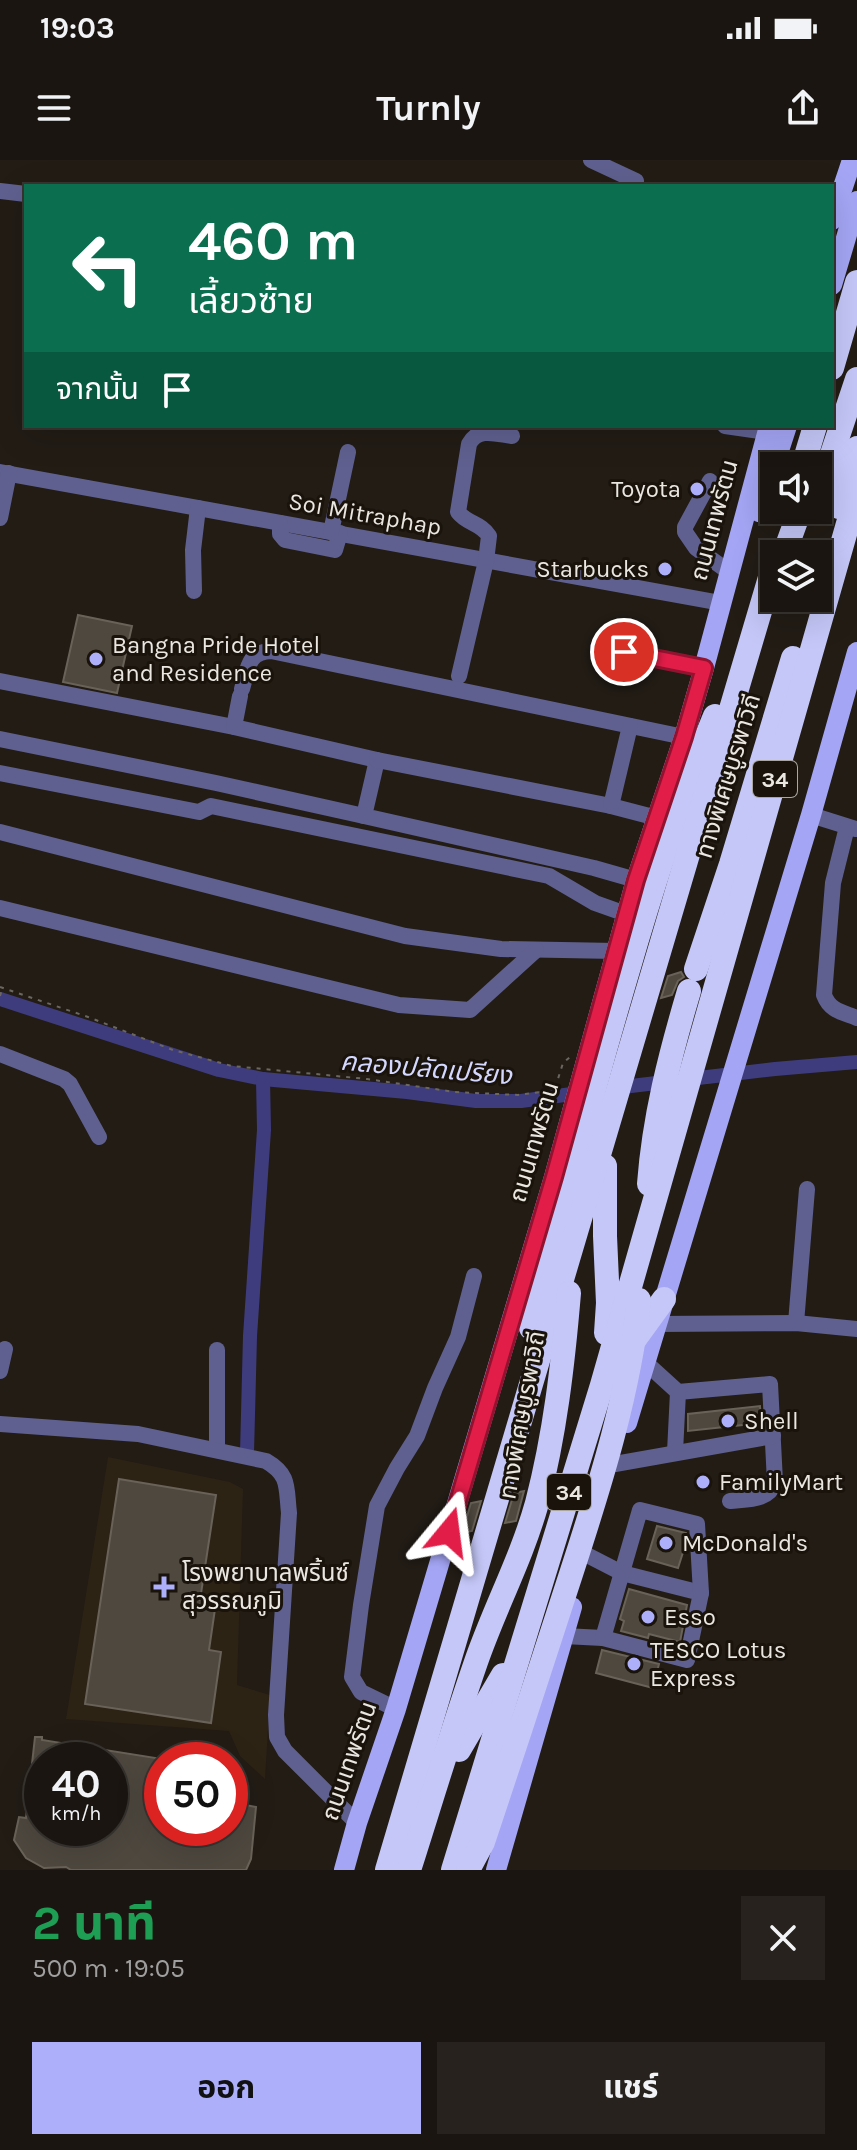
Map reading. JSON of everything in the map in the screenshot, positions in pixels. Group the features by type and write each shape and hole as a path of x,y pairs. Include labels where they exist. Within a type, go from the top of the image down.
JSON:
{"highway":[{"path":"834,361 857,282"},
{"path":"834,410 857,334"},
{"path":"832,454 857,379"},
{"path":"807,452 814,428"},
{"path":"820,452 828,428"},
{"path":"829,540 857,448"},
{"name":"34","path":"453,1870 602,1385 857,492"},
{"name":"34","path":"387,1870 610,1118 618,1071 760,610"},
{"path":"476,1662 469,1609 472,1552 596,1077 668,841 699,753 760,611"},
{"name":"ทางพิเศษบูรพาวิถี","path":"409,1870 476,1662 523,1550 550,1449 562,1373 578,1216 586,1176 618,1071 669,875 711,758 773,612"},
{"name":"ทางพิเศษบูรพาวิถี","path":"468,1870 483,1842 585,1532 612,1440 624,1394 638,1306 651,1146 659,1101 692,980 731,864 807,612"},
{"path":"397,1870 463,1743 535,1620 549,1586 585,1469 607,1327 604,1175 618,1071"},
{"path":"552,1312 554,1177"},
{"path":"602,1385 664,1299"},
{"path":"475,1870 483,1842"}],"main road":[{"path":"834,214 852,160"},
{"path":"834,278 857,201"},
{"name":"ถนนเทพรัตน","path":"344,1870 396,1709 554,1177 626,914 684,737 729,572 754,525 774,428"},
{"name":"34","path":"496,1870 664,1299 811,815 851,694 857,652"}],"street":[{"path":"591,160 636,181"},
{"path":"0,191 24,194"},
{"path":"459,676 489,536 483,527 462,518 458,512 469,444 474,435 483,432 512,436"},
{"path":"335,533 348,452"},
{"path":"0,518 4,473"},
{"name":"Soi Mitraphap","path":"4,473 280,523 280,534 285,540 335,550 335,533 721,603"},
{"path":"710,481 685,532 696,548 729,572"},
{"path":"194,591 193,550 198,508"},
{"path":"598,647 704,668"},
{"path":"234,727 252,658 259,652 271,651 684,737"},
{"path":"0,681 234,727 657,818"},
{"path":"611,806 630,726"},
{"path":"0,739 216,783 636,880"},
{"path":"364,816 377,760"},
{"path":"0,773 199,812 211,806 549,876 595,903 626,914"},
{"path":"811,815 852,828 833,883 824,995 833,1010 857,1018"},
{"path":"0,832 405,936 501,949 616,951"},
{"path":"0,908 399,1005 470,1010 536,950"},
{"path":"0,1054 70,1084 99,1137"},
{"path":"796,1323 807,1189"},
{"path":"396,1709 361,1692 352,1677 377,1506 417,1436 458,1337 474,1276"},
{"path":"657,1324 796,1323 857,1329"},
{"path":"0,1371 5,1349"},
{"path":"217,1350 217,1449"},
{"path":"645,1362 678,1392 770,1384 773,1489 761,1497 730,1501"},
{"path":"675,1452 678,1392"},
{"path":"0,1424 138,1434 217,1449 266,1461 278,1468 286,1485 289,1513 277,1737 285,1751 357,1823"},
{"path":"615,1464 773,1436"},
{"path":"564,1636 603,1638 687,1660 701,1593 697,1524 640,1510 603,1638"},
{"path":"587,1555 622,1573 701,1593"}],"path":[{"path":"0,996 1,988 88,1017 154,1044 232,1066 455,1092 541,1094 557,1082 563,1063 571,1057"}],"shaded area":[{"name":"โรงพยาบาลพริ้นซ์ สุวรรณภูมิ","path":"108,1457 230,1482 243,1489 237,1685 270,1695 265,1779 248,1763 248,1742 234,1742 229,1731 66,1719"}],"building":[{"name":"Bangna Pride Hotel and Residence","path":"78,615 132,626 117,693 63,682"},
{"path":"681,972 684,977 678,981 672,995 661,998 668,976"},
{"path":"760,1406 761,1423 688,1431 688,1414"},
{"name":"โรงพยาบาลพริ้นซ์ สุวรรณภูมิ","path":"119,1479 216,1495 200,1600 216,1602 209,1650 221,1652 211,1723 85,1704"},
{"path":"524,1491 516,1521 505,1523 514,1493"},
{"path":"481,1501 472,1531 462,1533 471,1503"},
{"path":"657,1526 686,1533 687,1540 678,1568 647,1559"},
{"path":"629,1589 687,1605 680,1642 621,1631 624,1621 620,1619"},
{"path":"602,1650 659,1664 653,1688 596,1673"},
{"path":"35,1737 42,1737 42,1740 55,1742 34,1742"},
{"path":"128,1754 144,1756 144,1846 248,1846 248,1805 256,1807 251,1859 246,1870 44,1868 26,1858 14,1840 19,1817 24,1818 24,1846 128,1846"}],"waterway":[{"name":"คลองปลัดเปรียง","path":"0,999 219,1070 263,1079 476,1101 521,1101 586,1092"},
{"name":"คลองปลัดเปรียง","path":"614,1088 857,1062"},
{"path":"247,1453 250,1336 264,1130 263,1079"}],"place":[{"name":"Toyota","path":"697,489"},
{"name":"Starbucks","path":"665,569"},
{"name":"Bangna Pride Hotel and Residence","path":"96,659"},
{"name":"Shell","path":"728,1421"},
{"name":"FamilyMart","path":"703,1482"},
{"name":"McDonald's","path":"666,1543"},
{"name":"โรงพยาบาลพริ้นซ์ สุวรรณภูมิ","path":"164,1587"},
{"name":"Esso","path":"648,1617"},
{"name":"TESCO Lotus Express","path":"634,1664"}],"route":[{"path":"449,1532 554,1177 636,880 704,668 624,652"}]}
